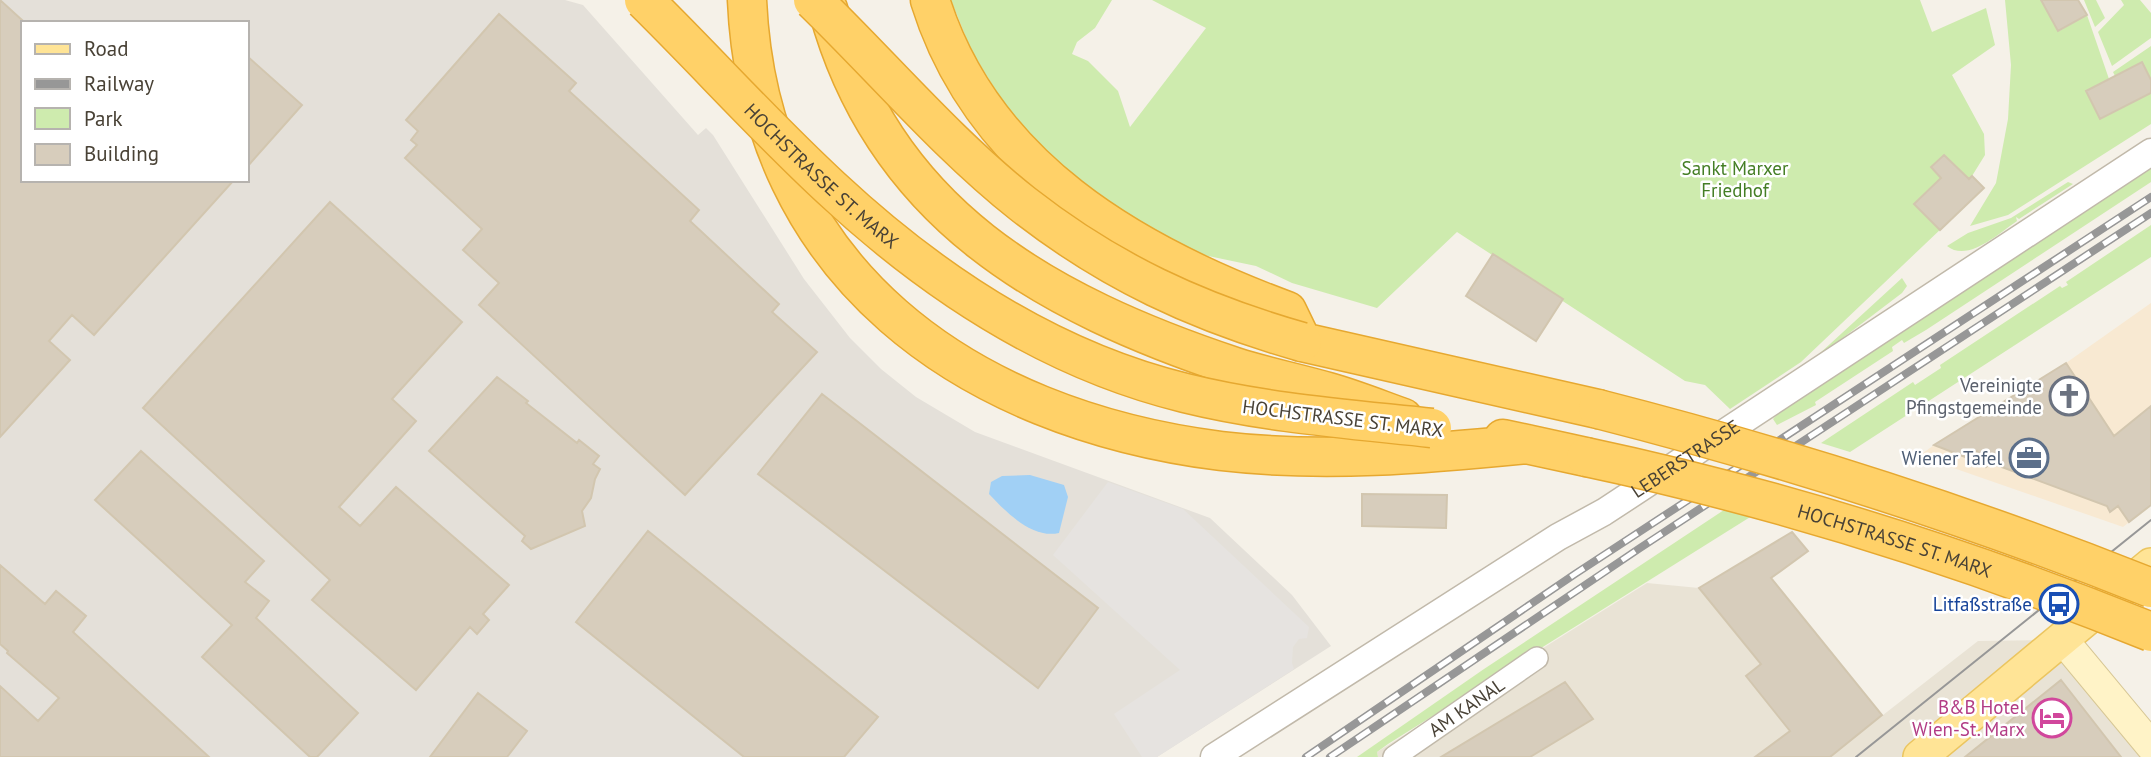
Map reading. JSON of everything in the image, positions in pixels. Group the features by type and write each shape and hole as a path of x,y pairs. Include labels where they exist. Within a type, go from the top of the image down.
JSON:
{"highway":[{"name":"HOCHSTRASSE ST. MARX","path":"644,0 791,149 863,217 935,275 1010,323 1086,360 1182,393 1274,410 1432,428 1527,444 1675,476 1884,536 2007,576 2151,632"},
{"path":"747,0 753,66 761,107 795,191 816,228 841,263 872,297 935,351 1016,396 1071,416 1132,435 1222,451 1320,457 1413,456 1527,444"},
{"path":"930,0 937,25 957,67 984,109 1014,146 1045,176 1083,208 1159,255 1235,291 1287,311 1302,342"},
{"path":"824,7 863,102 903,164 927,193 965,229 1019,269 1065,297 1113,321 1175,346 1239,368 1330,392 1432,428"},
{"path":"824,7 965,153 1022,203 1062,233 1132,276 1172,296 1245,326 1302,342 1672,428 1905,499 2073,557 2151,588"}],"main road":[{"path":"1920,757 2151,565"},
{"path":"2063,640 2151,746"}],"street":[{"name":"LEBERSTRASSE","path":"1214,757 1683,461 2151,152"},
{"name":"AM KANAL","path":"1394,757 1537,658"}],"shaded area":[{"path":"0,0 565,0 583,5 698,135 706,128 713,135 804,279 850,338 881,369 916,397 975,432 1210,518 1292,595 1331,646 1157,757 0,757"},
{"path":"2151,303 2151,505 2123,527 1919,456 2066,363"},
{"path":"1108,482 1183,509 1309,627 1307,638 1299,639 1293,647 1294,669 1157,757 1142,757 1114,714 1180,670 1053,555"},
{"path":"1647,583 1699,588 1833,754 1978,641 2063,640 2150,757 1378,757 1377,752"}],"green space":[{"name":"Sankt Marxer Friedhof","path":"951,0 1112,0 1095,28 1077,42 1072,54 1088,61 1118,91 1130,127 1206,28 1152,0 1920,0 1932,32 1986,8 1995,45 1952,75 1984,134 1985,155 1972,176 1984,188 1801,362 1730,409 1705,385 1685,381 1457,232 1377,308 1292,283 1256,266 1194,253 1125,217 1057,165 1011,115 971,50"},
{"path":"2005,0 2041,0 2059,31 2087,15 2109,79 2086,91 2100,119 2151,93 2151,124 2008,215 1970,226 1996,183 2008,119 2011,65"},
{"path":"2084,0 2096,0 2105,18 2095,27"},
{"path":"2121,0 2140,0 2151,13 2151,38 2112,66 2098,32 2124,5"},
{"path":"2151,46 2151,80 2115,76 2113,72"},
{"path":"2151,166 2151,182 1926,330 1904,343 1902,340 1892,347 1893,351 1815,402 1816,405 1777,425 1773,419 1781,410"},
{"path":"2068,182 2073,184 2019,219 2016,217 2017,221 1974,249 1955,250 1947,246 1968,233 2011,218"},
{"path":"2151,225 2151,257 1850,452 1821,443 1913,382 1915,385 1941,368 1940,365 2060,286 2062,288 2068,285 2066,282"},
{"path":"1902,278 1907,286 1902,293 1818,355"},
{"path":"1730,506 1755,514 1388,744 1377,752 1378,757 1357,757 1484,669"}],"water":[{"path":"1030,475 1064,485 1068,497 1059,533 1049,534 1029,528 989,494 991,482 1002,476"}],"building":[{"path":"0,0 23,21 21,182 232,182 94,335 72,315 49,341 70,360 0,437"},
{"path":"2041,0 2078,0 2087,15 2058,31"},
{"path":"499,14 576,83 569,91 699,210 690,221 779,304 772,312 817,352 685,495 479,305 499,283 463,250 482,229 405,158 417,145 411,140 418,131 406,120"},
{"path":"248,57 302,105 248,166"},
{"path":"2142,62 2151,80 2151,93 2100,119 2086,91"},
{"path":"1944,155 1969,179 1972,176 1984,188 1940,230 1914,204 1941,178 1931,167"},
{"path":"330,202 462,322 392,399 416,421 339,507 360,526 396,487 509,585 483,614 489,620 477,634 470,627 416,690 312,600 330,580 143,408"},
{"path":"1493,254 1563,299 1536,341 1466,296"},
{"path":"2066,363 2114,436 2151,406 2151,505 2129,522 2118,506 2110,512 2107,506 1991,463 1986,467 1977,451 1968,458 1934,445"},
{"path":"497,377 577,443 579,440 599,456 593,464 600,469 591,498 582,511 585,526 531,549 522,541 525,536 429,451"},
{"path":"822,394 1098,608 1038,688 758,474"},
{"path":"141,451 264,561 245,582 269,601 256,618 358,713 317,757 310,757 202,657 232,625 95,500"},
{"path":"1362,494 1447,495 1446,528 1362,526"},
{"path":"648,531 878,717 844,757 744,757 576,622"},
{"path":"1792,532 1808,551 1771,578 1882,715 1830,757 1755,757 1790,731 1746,676 1761,664 1699,588"},
{"path":"0,565 45,604 56,591 86,616 73,632 209,757 0,757 0,686 38,721 59,698 0,644"},
{"name":"B&B Hotel Wien-St. Marx","path":"2061,680 2121,757 1965,757"},
{"path":"1565,682 1593,719 1530,757 1441,757"},
{"path":"478,693 527,731 507,757 430,757"}],"tram line":[{"path":"1856,757 2151,520"}],"railway":[{"path":"1306,757 1575,574 2151,197"},
{"path":"1330,757 1640,548 2151,213"}],"place":[{"name":"Vereinigte Pfingstgemeinde","path":"2069,396"},
{"name":"Wiener Tafel","path":"2029,458"},
{"name":"Litfaßstraße","path":"2059,604"},
{"name":"B&B Hotel Wien-St. Marx","path":"2052,718"}]}
